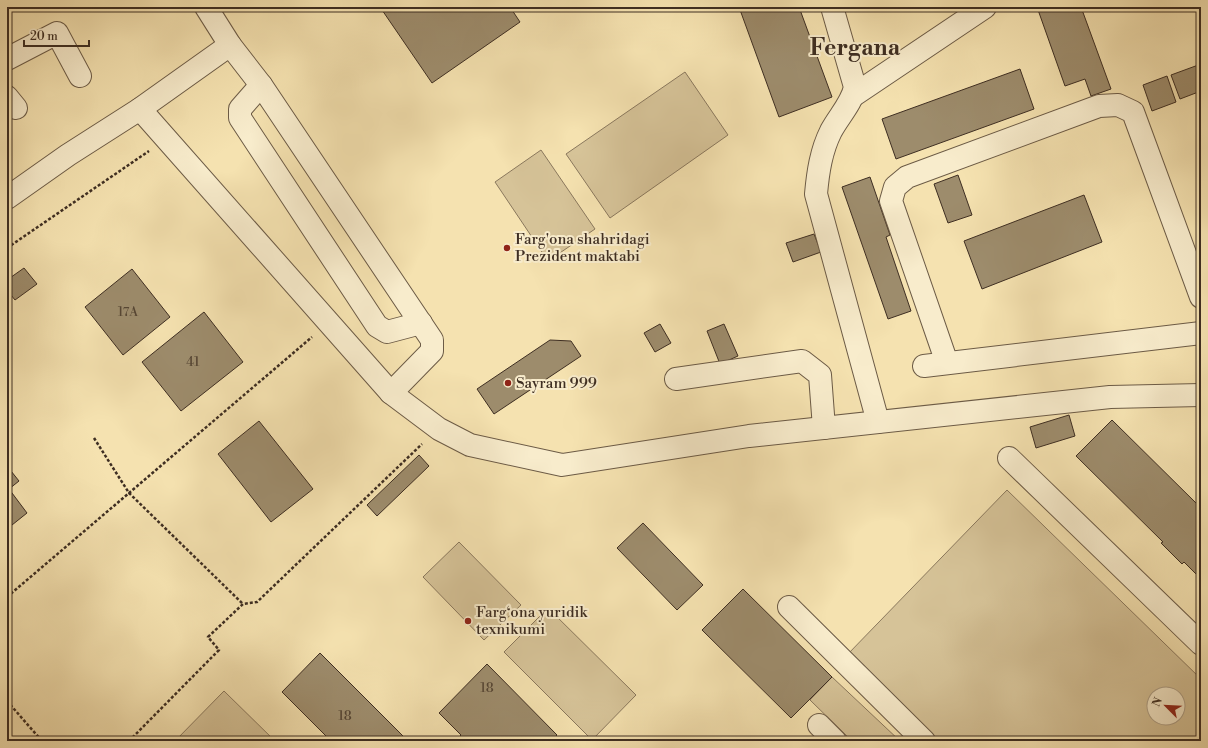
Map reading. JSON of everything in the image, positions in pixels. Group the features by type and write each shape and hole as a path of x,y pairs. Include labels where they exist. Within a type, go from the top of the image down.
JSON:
{"street":[{"path":"206,7 230,45 261,85 432,340 432,351 391,393"},
{"path":"832,7 855,87 854,94 831,131 822,155 816,194 878,422"},
{"path":"854,94 985,7"},
{"path":"7,59 57,32 80,76"},
{"path":"7,198 68,155 140,110 230,45"},
{"path":"261,85 240,109 240,118 377,326 387,332 420,323"},
{"path":"947,362 891,201 895,187 907,177 1099,106 1118,105 1133,112 1201,297"},
{"path":"140,110 391,393 439,429 470,445 562,465 748,436 1110,397 1201,394"},
{"path":"924,366 947,362 1201,333"},
{"path":"676,380 802,361 820,375 824,428"},
{"path":"1009,458 1201,644"},
{"path":"789,607 924,741"},
{"path":"819,725 835,741"}],"path":[{"path":"7,248 166,139"},
{"path":"7,597 329,323"},
{"path":"129,741 219,650 208,637 243,604 257,602 439,429"},
{"path":"94,438 129,493 243,604"},
{"path":"7,701 42,741"}],"shaded area":[{"path":"685,72 728,135 610,218 566,154"},
{"path":"541,150 595,229 548,261 495,182"},
{"path":"1007,490 1201,679 1201,741 935,741 847,655"},
{"path":"459,542 521,605 484,640 423,577"},
{"path":"548,608 636,695 592,740 504,652"},
{"path":"832,677 900,741 852,741 810,700"},
{"path":"224,691 275,741 175,741"}],"building":[{"path":"380,7 510,7 520,22 432,83"},
{"path":"739,7 799,7 832,97 779,117"},
{"path":"1037,7 1081,7 1111,89 1091,96 1085,79 1065,86"},
{"path":"1201,64 1201,91 1180,99 1171,75"},
{"path":"1020,69 1034,109 896,159 882,119"},
{"path":"1167,76 1176,102 1152,111 1143,85"},
{"path":"958,175 972,215 948,223 934,184"},
{"path":"870,177 890,235 886,237 911,311 888,319 842,187"},
{"path":"1084,195 1102,242 982,289 964,241"},
{"path":"814,234 821,252 793,262 786,243"},
{"path":"24,268 37,284 15,300 7,290 7,280"},
{"path":"132,269 170,317 123,355 85,307"},
{"path":"204,312 243,362 181,411 142,362"},
{"path":"660,324 671,343 655,352 644,333"},
{"path":"724,324 738,356 720,364 707,331"},
{"path":"550,340 571,341 581,356 494,414 477,389"},
{"path":"1069,415 1075,436 1036,448 1030,427"},
{"path":"1112,420 1196,503 1199,499 1201,501 1201,579 1184,562 1182,564 1161,543 1163,542 1076,456"},
{"path":"259,421 313,489 271,522 218,454"},
{"path":"419,455 429,466 377,516 367,505"},
{"path":"7,466 19,481 9,489 27,513 7,529"},
{"path":"643,523 703,585 677,610 617,548"},
{"path":"743,589 832,677 791,718 702,630"},
{"path":"320,653 408,741 331,741 282,692"},
{"path":"487,664 557,735 551,741 455,741 461,735 439,713"}],"place":[{"name":"Farg'ona shahridagi Prezident maktabi","path":"507,248"},
{"name":"Sayram 999","path":"508,383"},
{"name":"Farg‘ona yuridik texnikumi","path":"468,621"}],"district":[{"name":"Fergana","path":"855,48"}]}
